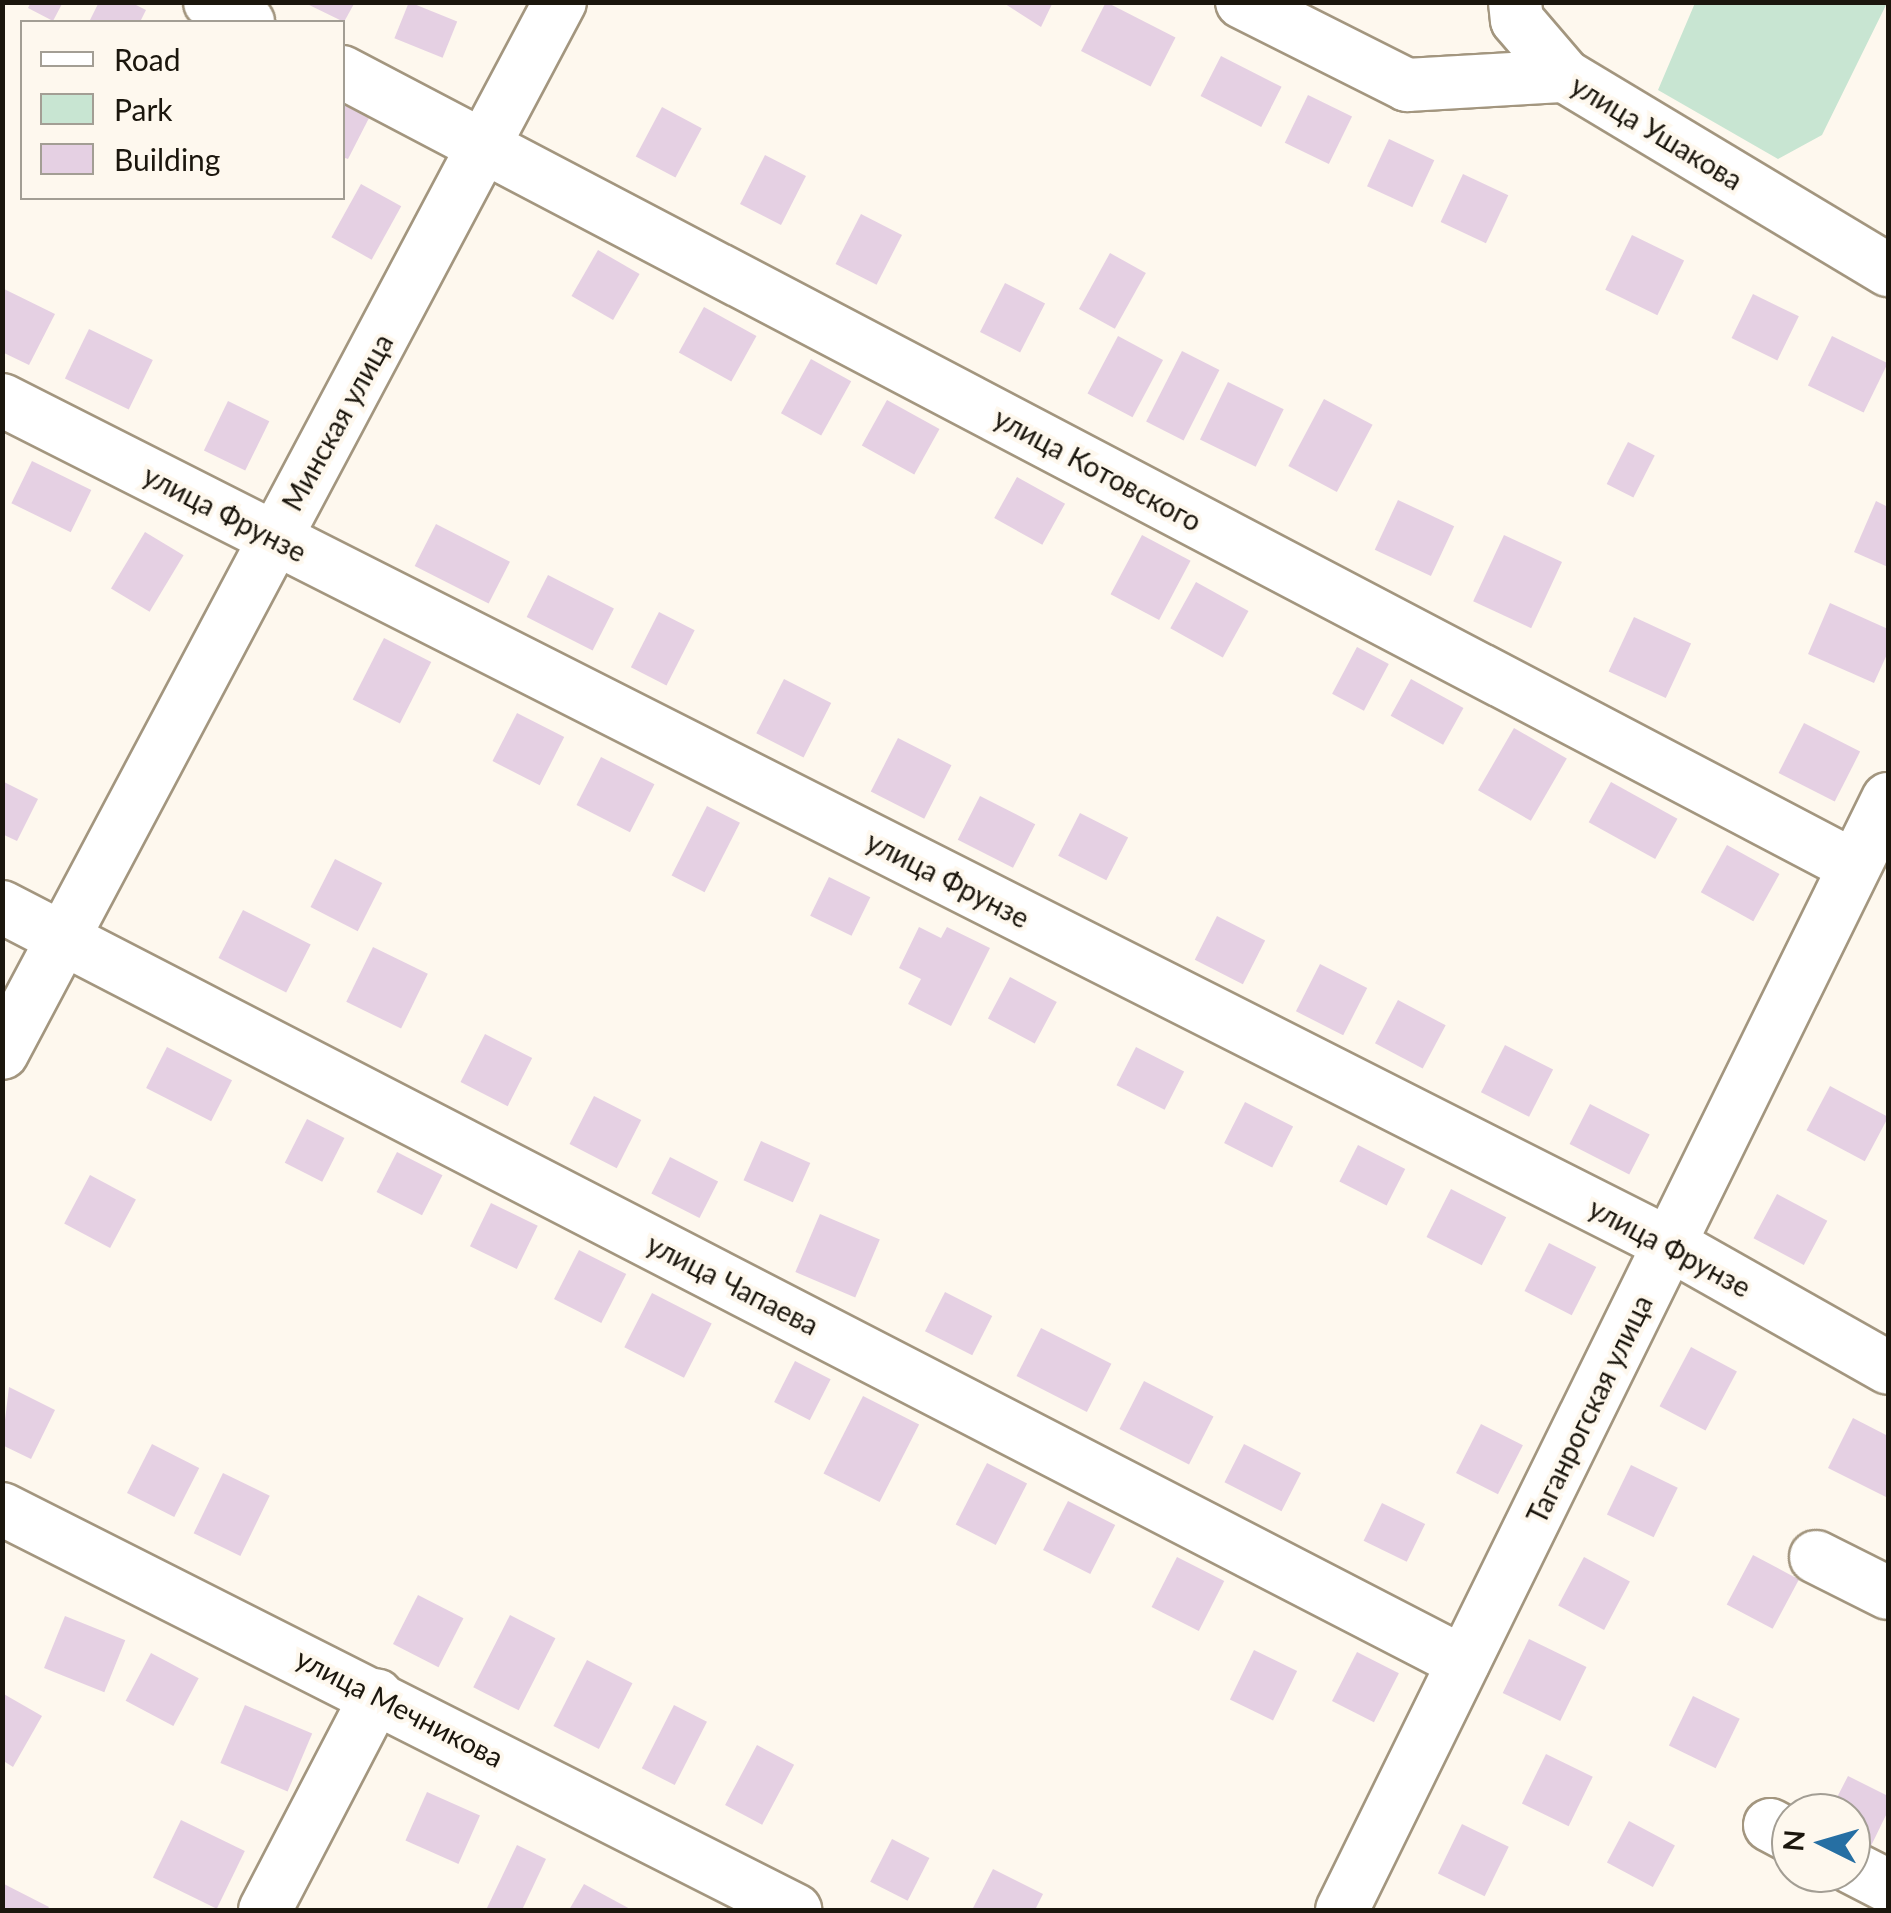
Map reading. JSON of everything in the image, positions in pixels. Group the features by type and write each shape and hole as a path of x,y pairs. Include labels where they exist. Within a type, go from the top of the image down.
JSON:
{"street":[{"path":"210,2 244,20"},
{"name":"Минская улица","path":"2,1053 274,538 487,148 560,2"},
{"name":"улица Ушакова","path":"1242,2 1406,85 1565,76 1888,270"},
{"path":"1515,2 1518,20 1565,76"},
{"name":"улица Котовского","path":"345,74 1854,866"},
{"name":"улица Фрунзе","path":"2,400 1670,1245 1888,1368"},
{"name":"Таганрогская улица","path":"1342,1910 1888,799"},
{"name":"улица Чапаева","path":"2,907 1464,1662"},
{"name":"улица Мечникова","path":"2,1510 378,1695 795,1910"},
{"path":"1816,1557 1888,1593"},
{"path":"265,1910 378,1695"},
{"path":"1885,1910 1888,1904"}],"green space":[{"path":"1695,2 1887,3 1822,135 1778,159 1658,90"}],"building":[{"path":"31,2 63,2 54,20 28,8"},
{"path":"99,2 130,2 146,10 141,20 90,20"},
{"path":"303,2 355,2 345,20"},
{"path":"409,2 457,21 443,58 394,38"},
{"path":"1002,2 1053,2 1041,27"},
{"path":"1106,2 1175,37 1151,86 1081,51"},
{"path":"1221,56 1282,87 1261,127 1201,96"},
{"path":"1308,95 1352,116 1329,164 1285,143"},
{"path":"345,106 369,118 348,159 345,158"},
{"path":"662,107 702,128 675,178 636,156"},
{"path":"1389,139 1434,160 1412,207 1367,186"},
{"path":"765,155 806,176 781,225 740,204"},
{"path":"1463,174 1508,195 1486,243 1441,222"},
{"path":"361,184 401,206 372,260 331,237"},
{"path":"861,214 902,235 877,285 836,264"},
{"path":"1632,235 1684,260 1657,315 1605,290"},
{"path":"598,250 640,274 613,320 572,296"},
{"path":"1110,253 1146,273 1115,329 1079,309"},
{"path":"1005,283 1045,303 1020,352 980,332"},
{"path":"2,288 55,314 29,365 2,352"},
{"path":"1753,294 1799,316 1777,360 1732,338"},
{"path":"704,307 756,336 731,382 679,352"},
{"path":"89,329 153,360 129,410 65,378"},
{"path":"1118,336 1163,360 1133,417 1087,393"},
{"path":"1832,336 1888,363 1864,413 1808,385"},
{"path":"1182,351 1219,370 1184,440 1146,421"},
{"path":"811,359 851,381 821,436 781,413"},
{"path":"1228,382 1284,409 1256,467 1200,440"},
{"path":"1324,399 1373,425 1337,492 1288,466"},
{"path":"887,400 939,429 914,475 862,445"},
{"path":"228,401 269,421 245,471 204,450"},
{"path":"1628,442 1655,456 1633,497 1607,484"},
{"path":"32,461 91,490 71,532 11,503"},
{"path":"1017,477 1065,504 1042,545 994,518"},
{"path":"1398,500 1454,526 1431,576 1375,550"},
{"path":"1876,501 1888,507 1888,567 1854,552"},
{"path":"436,524 510,562 489,604 415,566"},
{"path":"145,532 184,555 150,612 111,589"},
{"path":"1142,535 1191,561 1159,620 1111,594"},
{"path":"1504,535 1562,562 1531,628 1473,601"},
{"path":"548,575 614,609 593,650 527,617"},
{"path":"1196,582 1248,611 1223,657 1170,628"},
{"path":"1830,603 1888,629 1888,652 1874,683 1808,654"},
{"path":"659,612 695,630 666,685 631,667"},
{"path":"1634,617 1691,644 1666,698 1609,671"},
{"path":"384,638 431,662 400,724 353,699"},
{"path":"1357,647 1389,664 1364,711 1332,694"},
{"path":"784,679 831,703 804,757 756,733"},
{"path":"1411,679 1463,708 1443,745 1391,716"},
{"path":"517,713 564,737 540,785 492,761"},
{"path":"1804,723 1860,752 1835,801 1779,773"},
{"path":"1514,728 1567,758 1531,821 1478,790"},
{"path":"898,738 951,765 924,819 871,791"},
{"path":"601,757 654,784 630,832 576,805"},
{"path":"2,781 38,799 17,841 2,834"},
{"path":"1611,782 1677,819 1655,859 1589,822"},
{"path":"980,796 1035,824 1013,868 958,840"},
{"path":"707,806 740,823 705,892 672,875"},
{"path":"1080,813 1128,838 1106,880 1058,856"},
{"path":"1727,845 1779,874 1753,921 1701,892"},
{"path":"335,859 382,883 358,931 310,907"},
{"path":"829,877 870,897 851,936 810,916"},
{"path":"243,910 311,945 286,993 218,958"},
{"path":"1217,916 1265,941 1243,984 1195,960"},
{"path":"919,927 941,938 947,927 990,948 951,1026 908,1004 921,979 899,968"},
{"path":"373,947 428,974 401,1029 346,1002"},
{"path":"1320,964 1367,988 1343,1035 1296,1011"},
{"path":"1010,977 1057,1002 1035,1043 988,1018"},
{"path":"1398,1000 1446,1025 1423,1069 1375,1043"},
{"path":"485,1034 532,1058 508,1106 460,1082"},
{"path":"1505,1045 1553,1070 1529,1117 1481,1092"},
{"path":"167,1047 232,1080 211,1121 146,1088"},
{"path":"1136,1047 1184,1072 1165,1110 1116,1085"},
{"path":"1830,1086 1888,1117 1865,1161 1807,1130"},
{"path":"594,1096 641,1120 617,1168 569,1144"},
{"path":"1245,1102 1293,1127 1272,1168 1224,1143"},
{"path":"1590,1104 1650,1134 1629,1175 1570,1144"},
{"path":"307,1119 344,1138 322,1182 285,1163"},
{"path":"761,1141 810,1163 793,1202 744,1180"},
{"path":"1358,1145 1405,1169 1387,1206 1339,1182"},
{"path":"397,1152 442,1175 422,1215 377,1192"},
{"path":"670,1157 718,1182 700,1218 651,1194"},
{"path":"90,1175 136,1199 110,1248 64,1224"},
{"path":"1451,1189 1506,1217 1482,1265 1426,1237"},
{"path":"1777,1194 1827,1221 1804,1265 1754,1238"},
{"path":"491,1203 538,1226 517,1269 470,1246"},
{"path":"820,1214 880,1239 855,1297 795,1272"},
{"path":"1549,1243 1596,1267 1572,1315 1524,1291"},
{"path":"579,1250 626,1274 601,1323 554,1299"},
{"path":"945,1292 992,1316 972,1355 925,1331"},
{"path":"652,1293 712,1323 684,1378 624,1347"},
{"path":"1041,1328 1111,1364 1087,1412 1016,1376"},
{"path":"1691,1347 1737,1371 1705,1431 1660,1406"},
{"path":"795,1361 831,1379 810,1420 774,1402"},
{"path":"1144,1381 1213,1416 1189,1465 1119,1429"},
{"path":"9,1387 55,1410 31,1459 2,1445"},
{"path":"863,1396 919,1425 880,1502 824,1474"},
{"path":"1853,1418 1888,1436 1888,1498 1828,1468"},
{"path":"1481,1424 1523,1445 1498,1494 1456,1473"},
{"path":"152,1444 199,1468 174,1517 127,1493"},
{"path":"1244,1444 1301,1473 1282,1511 1224,1482"},
{"path":"987,1463 1027,1483 996,1545 956,1524"},
{"path":"1631,1465 1678,1488 1654,1537 1607,1514"},
{"path":"223,1473 270,1496 240,1556 194,1533"},
{"path":"1068,1501 1115,1525 1090,1574 1043,1550"},
{"path":"1382,1503 1425,1524 1407,1562 1364,1541"},
{"path":"1753,1555 1799,1579 1773,1629 1727,1604"},
{"path":"1177,1557 1224,1581 1199,1631 1152,1607"},
{"path":"1584,1557 1630,1581 1604,1630 1558,1606"},
{"path":"418,1595 463,1618 438,1667 393,1644"},
{"path":"510,1615 555,1638 519,1710 473,1687"},
{"path":"65,1616 125,1640 104,1692 44,1668"},
{"path":"1529,1639 1587,1667 1560,1721 1503,1693"},
{"path":"1254,1650 1297,1671 1273,1720 1230,1699"},
{"path":"1357,1652 1399,1673 1374,1722 1332,1701"},
{"path":"151,1653 199,1678 173,1726 126,1701"},
{"path":"587,1660 632,1683 599,1749 553,1726"},
{"path":"2,1693 42,1716 13,1767 2,1760"},
{"path":"1693,1696 1740,1719 1716,1768 1669,1745"},
{"path":"245,1705 312,1734 288,1792 220,1763"},
{"path":"674,1705 707,1722 675,1785 642,1768"},
{"path":"757,1745 794,1765 762,1825 725,1805"},
{"path":"1546,1754 1593,1777 1569,1826 1522,1803"},
{"path":"1848,1776 1888,1796 1888,1811 1871,1846 1871,1793 1839,1793"},
{"path":"427,1792 480,1816 458,1864 405,1840"},
{"path":"181,1820 245,1851 217,1909 153,1878"},
{"path":"1629,1821 1675,1845 1653,1887 1607,1862"},
{"path":"1462,1824 1509,1847 1485,1896 1438,1873"},
{"path":"892,1839 929,1858 908,1901 870,1882"},
{"path":"517,1845 546,1859 522,1910 486,1910"},
{"path":"993,1869 1043,1894 1035,1910 972,1910"},
{"path":"2,1883 49,1907 2,1910"},
{"path":"584,1884 632,1910 569,1910"}]}
